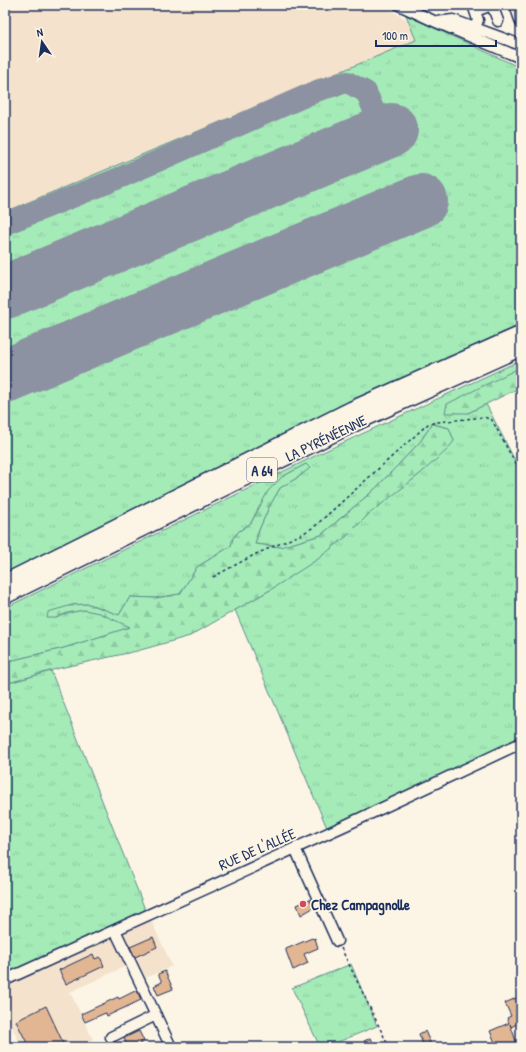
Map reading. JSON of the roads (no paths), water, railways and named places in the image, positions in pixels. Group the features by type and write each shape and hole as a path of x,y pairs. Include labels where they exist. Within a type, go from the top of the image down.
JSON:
{"highway":[{"name":"LA PYRÉNÉENNE","path":"5,582 352,409 521,334"},
{"name":"LA PYRÉNÉENNE","path":"5,596 364,419 521,348"}],"street":[{"path":"399,5 521,58"},
{"path":"475,28 478,20 474,8 492,5 498,22"},
{"path":"515,5 521,23"},
{"path":"436,22 453,20 521,45"},
{"name":"RUE DE L'ALLÉE","path":"5,980 115,930 283,858 295,848 521,743"},
{"path":"295,848 337,941"},
{"path":"115,930 171,1047"},
{"path":"111,1037 156,1015"}],"place":[{"name":"Chez Campagnolle","path":"303,904"}]}
